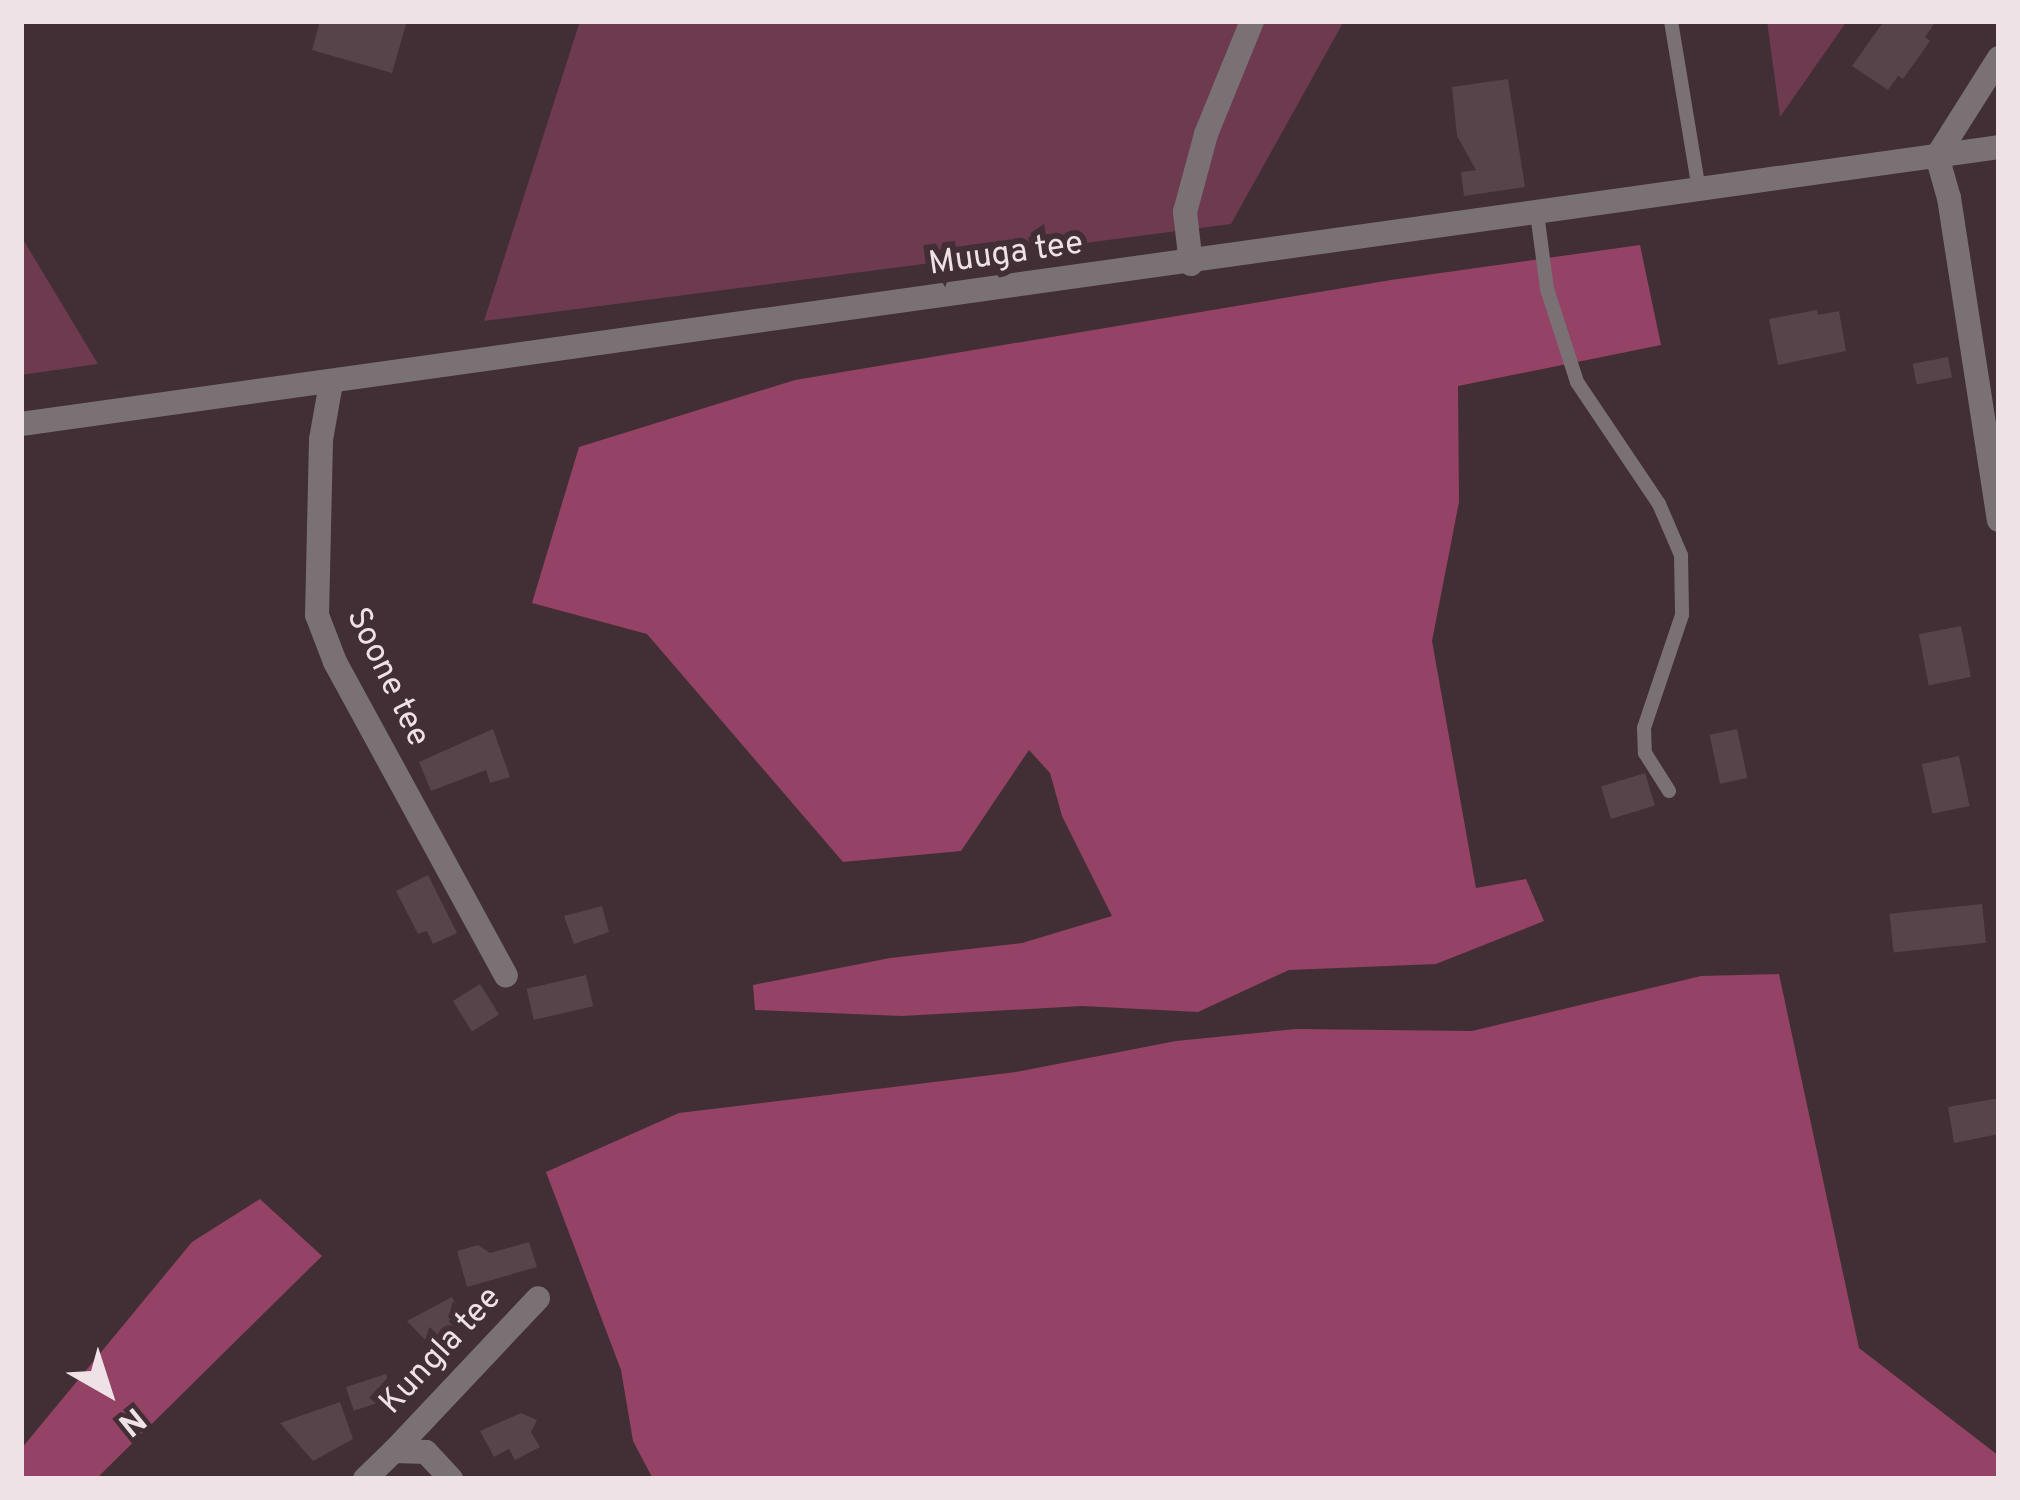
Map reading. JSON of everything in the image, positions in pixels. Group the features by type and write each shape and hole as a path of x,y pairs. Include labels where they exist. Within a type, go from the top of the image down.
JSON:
{"street":[{"path":"1191,264 1185,212 1206,134 1252,21"},
{"path":"1999,58 1937,156 1949,198 1999,520"},
{"name":"Muuga tee","path":"21,424 1191,264 1999,147"},
{"name":"Soone tee","path":"331,383 321,440 317,615 335,662 506,975"},
{"name":"Kungla tee","path":"365,1479 538,1298"},
{"name":"Kungla tee","path":"394,1451 426,1452 451,1479"}],"lane":[{"path":"1671,21 1699,190"},
{"path":"1537,214 1547,289 1577,382 1660,504 1682,555 1682,615 1643,728 1645,753 1670,791"}],"shaded area":[{"path":"580,21 1344,21 1231,224 484,321"},
{"path":"1767,21 1847,21 1780,117"},
{"path":"21,236 98,364 21,375"},
{"path":"1640,245 1661,345 1458,386 1459,502 1432,641 1476,888 1526,879 1544,921 1436,964 1289,970 1198,1012 1082,1006 902,1016 755,1010 753,985 890,958 1022,943 1112,916 1062,816 1050,773 1029,750 961,851 843,862 647,634 532,603 579,447 795,380 1391,280"},
{"path":"1779,974 1859,1348 1999,1456 1999,1479 653,1479 633,1441 621,1370 546,1172 679,1113 1016,1072 1176,1041 1296,1029 1472,1031 1701,976"},
{"path":"260,1199 322,1256 96,1479 21,1479 21,1449 192,1242"}],"building":[{"path":"320,21 407,21 392,73 312,50"},
{"path":"1884,21 1936,21 1925,37 1930,41 1903,79 1898,76 1888,90 1852,66"},
{"path":"1508,79 1525,187 1464,196 1461,172 1476,170 1457,136 1452,87"},
{"path":"1817,310 1818,315 1839,311 1846,351 1778,365 1769,319"},
{"path":"1948,357 1952,378 1917,384 1913,364"},
{"path":"1961,626 1971,677 1929,685 1919,634"},
{"path":"493,729 510,777 490,783 486,770 431,791 419,762"},
{"path":"1737,729 1747,778 1720,784 1710,735"},
{"path":"1959,756 1970,806 1932,814 1922,764"},
{"path":"1645,773 1655,806 1611,819 1601,786"},
{"path":"428,875 457,933 433,944 427,931 418,934 396,891"},
{"path":"1982,904 1986,943 1894,953 1890,914"},
{"path":"602,906 609,932 574,944 564,916"},
{"path":"586,975 593,1006 534,1020 527,989"},
{"path":"480,984 499,1015 472,1031 453,1001"},
{"path":"1999,1098 1999,1134 1954,1143 1948,1107"},
{"path":"529,1242 537,1267 467,1287 457,1251 478,1245 490,1253"},
{"path":"452,1297 467,1325 432,1347 407,1321"},
{"path":"386,1374 394,1398 354,1411 346,1387"},
{"path":"340,1402 353,1439 313,1461 280,1423"},
{"path":"521,1413 537,1420 531,1432 540,1447 515,1460 509,1449 494,1457 480,1431"}]}
